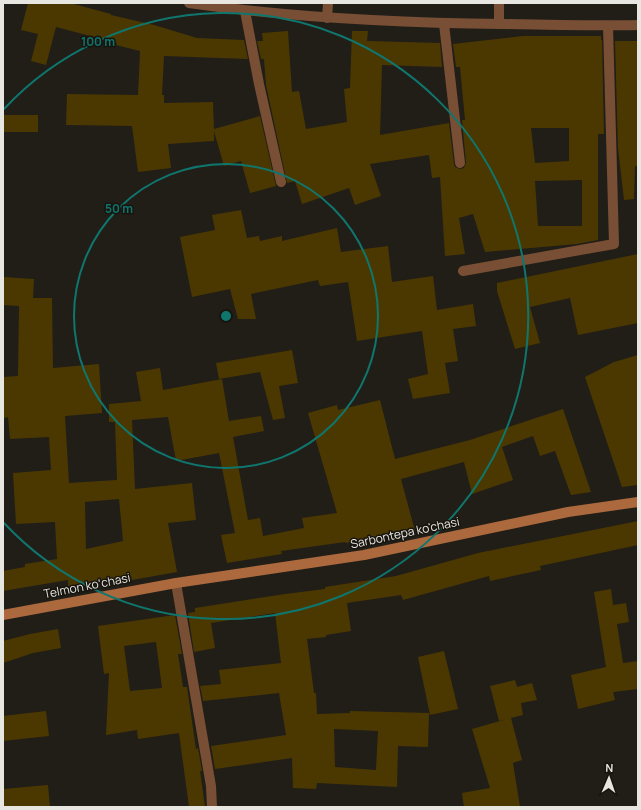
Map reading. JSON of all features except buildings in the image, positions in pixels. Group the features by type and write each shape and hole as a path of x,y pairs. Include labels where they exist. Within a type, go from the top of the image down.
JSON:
{"street":[{"path":"189,3 245,11 327,18 444,24 638,25"},
{"path":"327,18 328,3"},
{"path":"499,3 499,24"},
{"path":"245,11 259,84 281,182"},
{"path":"444,24 460,163"},
{"path":"463,271 614,244 608,26"},
{"name":"Sarbontepa ko'chasi","path":"176,583 364,555 568,512 638,502"},
{"path":"176,583 211,786 212,807"},
{"name":"Telmon koʻchasi","path":"3,615 176,583"}]}
